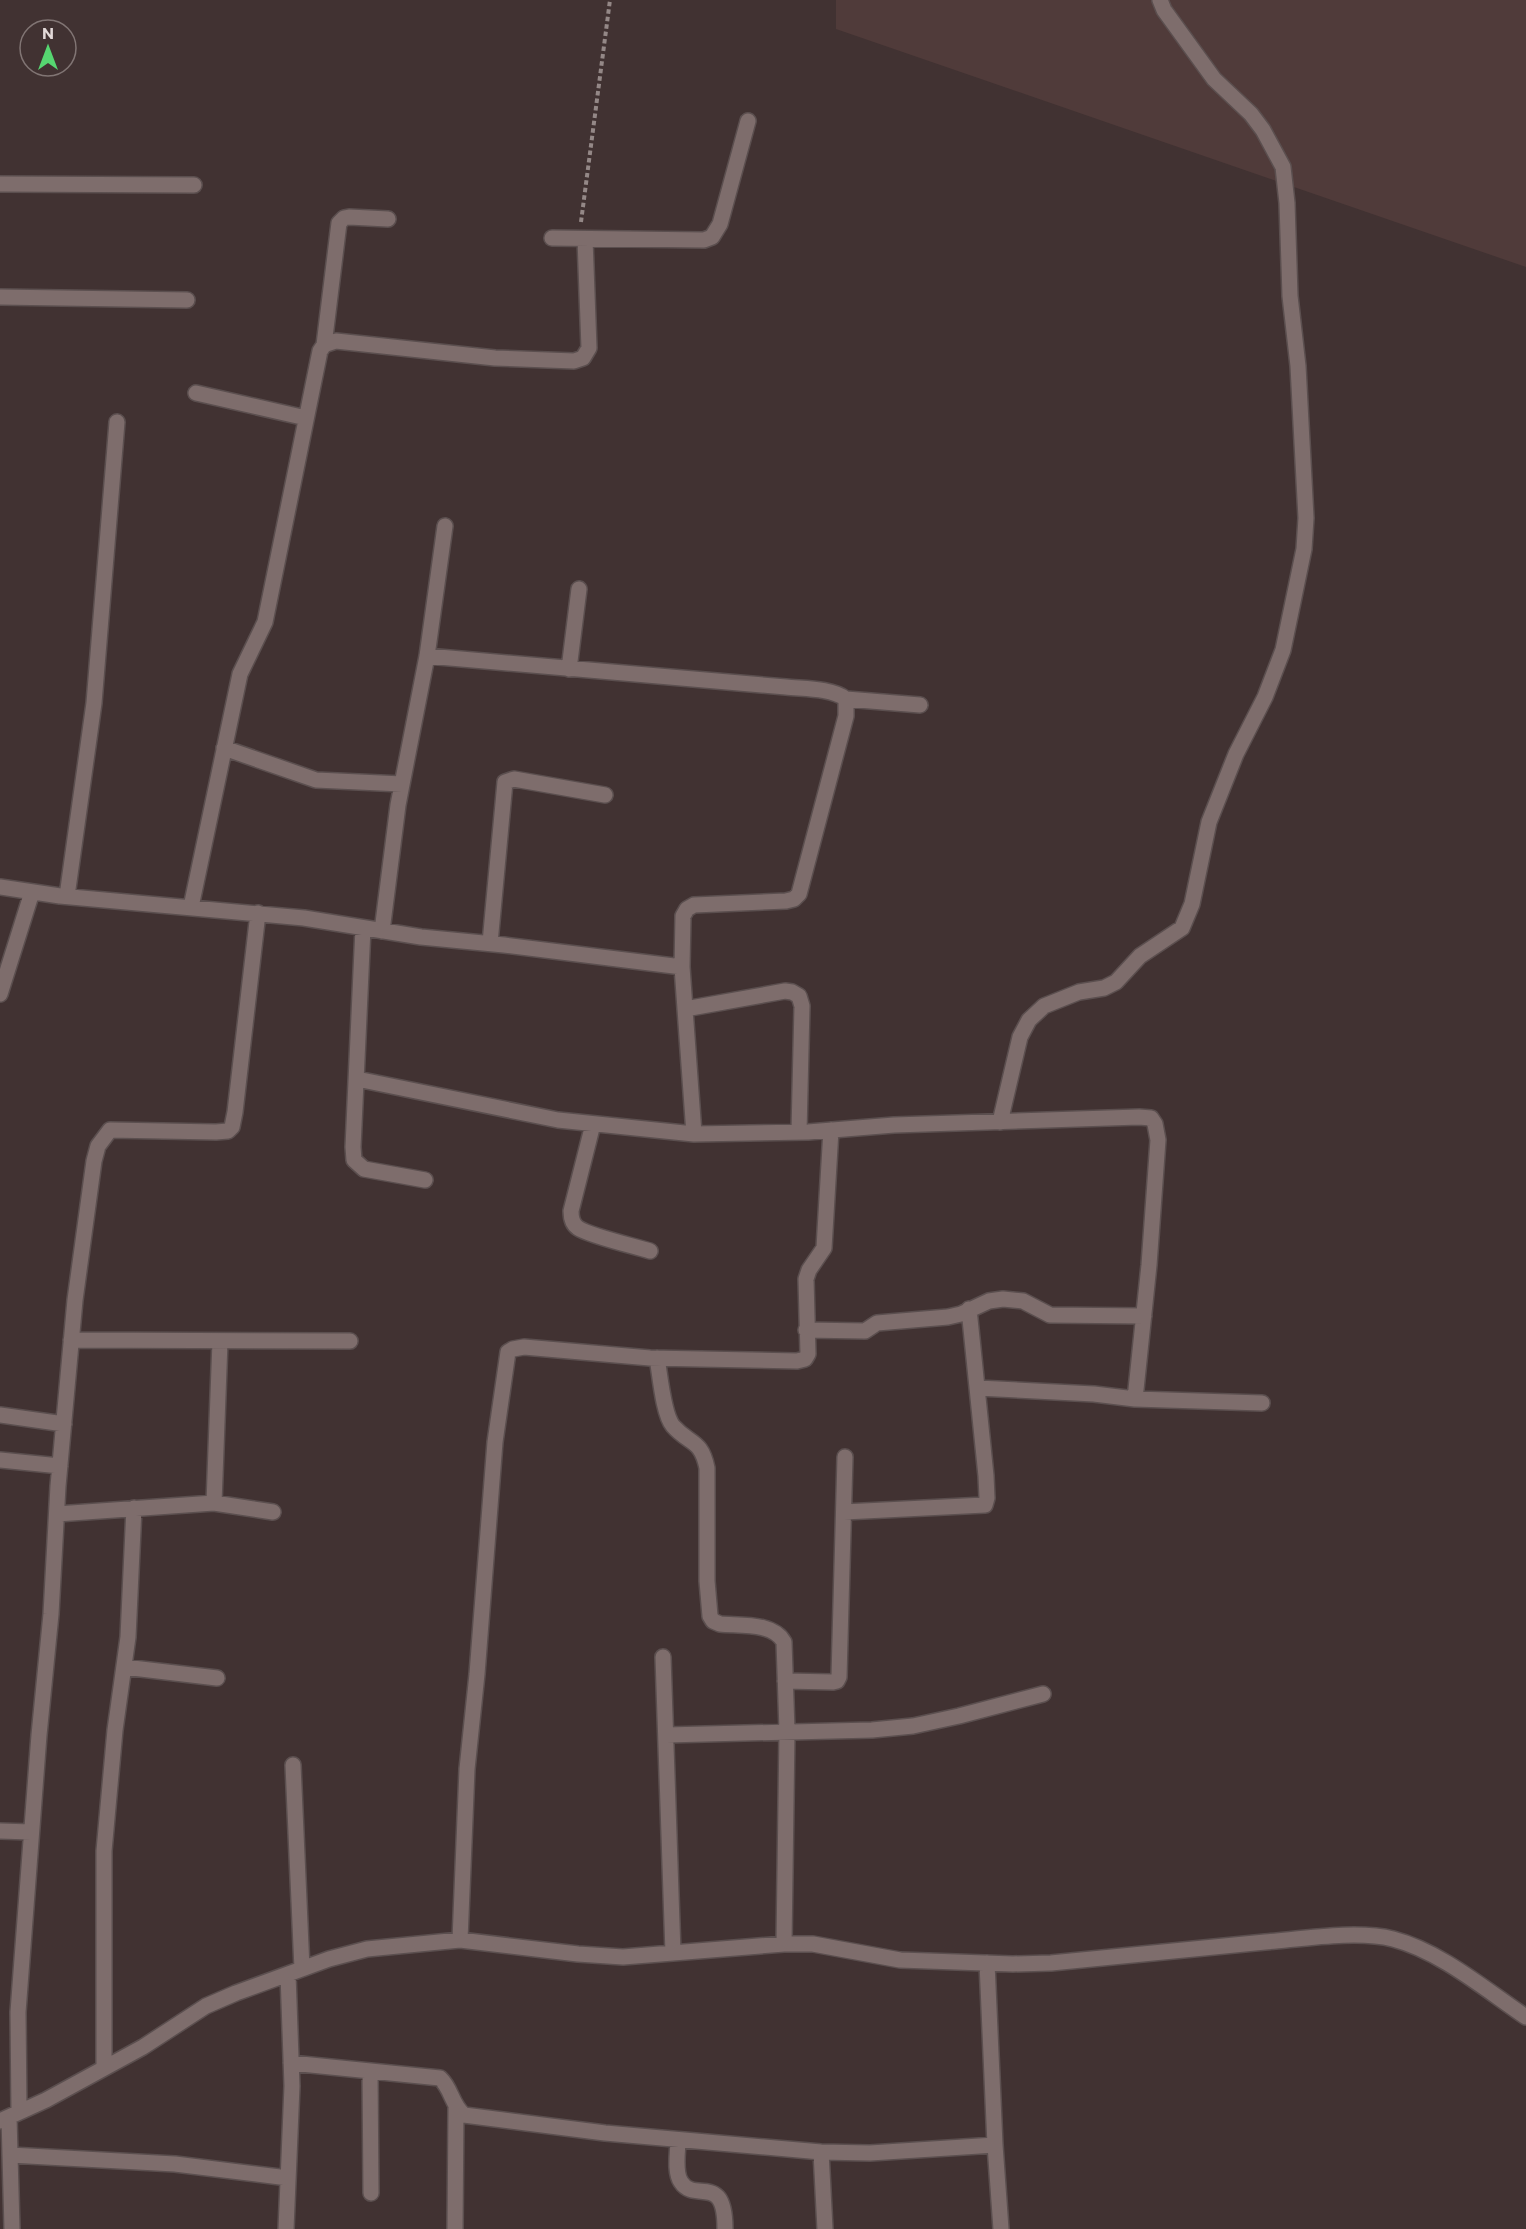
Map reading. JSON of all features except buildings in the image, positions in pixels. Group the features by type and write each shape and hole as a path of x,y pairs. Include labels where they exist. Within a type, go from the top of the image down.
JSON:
{"street":[{"path":"1000,1122 1020,1037 1029,1020 1044,1006 1080,993 1104,988 1116,982 1140,956 1182,928 1192,904 1209,822 1236,754 1265,698 1283,650 1304,549 1306,518 1298,366 1290,296 1287,203 1283,167 1263,130 1251,114 1214,79 1164,10 1160,0"},
{"path":"552,238 704,240 712,237 720,224 748,121"},
{"path":"0,184 194,185"},
{"path":"191,907 240,674 266,622 320,351 324,345 339,223 349,217 388,219"},
{"path":"324,345 336,341 495,358 574,361 583,358 590,348 582,239"},
{"path":"0,297 187,300"},
{"path":"196,393 306,418"},
{"path":"67,896 94,703 117,422"},
{"path":"382,931 402,784 427,656 445,526"},
{"path":"569,669 579,589"},
{"path":"427,656 786,687 827,692 846,699 920,705"},
{"path":"694,1134 682,968 683,916 687,909 694,905 786,901 794,899 799,894 846,716 846,699"},
{"path":"224,748 316,780 402,784"},
{"path":"489,944 505,782 514,779 604,795"},
{"path":"0,887 67,896 304,918 421,937 682,968"},
{"path":"0,994 32,892"},
{"path":"12,2229 9,2117 51,1614 71,1340 94,1161 103,1137 110,1130 216,1132 228,1131 232,1127 258,913"},
{"path":"363,928 354,1160 364,1169 425,1180"},
{"path":"686,1009 785,991 799,996 802,1006 799,1132"},
{"path":"357,1079 495,1109 558,1120 694,1134 799,1132 894,1125 1151,1118 1155,1124 1158,1140 1135,1399"},
{"path":"593,1124 571,1211 571,1219 577,1227 588,1232 650,1251"},
{"path":"460,1940 467,1769 477,1674 495,1442 508,1352 513,1348 524,1347 657,1358 798,1361 805,1359 808,1354 806,1279 809,1270 824,1248 831,1130"},
{"path":"806,1330 865,1331 883,1322 948,1317 989,1302 1011,1299 1030,1305 1050,1316 1144,1316"},
{"path":"844,1512 985,1505 986,1476 969,1309"},
{"path":"71,1340 350,1341"},
{"path":"214,1503 220,1341"},
{"path":"657,1358 668,1416 673,1426 699,1446 704,1454 707,1468 707,1581 710,1616 713,1621 720,1624 769,1629 780,1634 784,1642 787,1731 784,1944"},
{"path":"978,1389 1094,1394 1135,1399 1262,1403"},
{"path":"0,1415 64,1424"},
{"path":"785,1681 832,1682 837,1681 839,1677 845,1457"},
{"path":"0,1460 60,1466"},
{"path":"57,1514 214,1503 273,1512"},
{"path":"104,2068 104,1851 128,1637 134,1508"},
{"path":"663,1657 673,1953"},
{"path":"124,1667 217,1678"},
{"path":"666,1735 872,1730 913,1726 1043,1694"},
{"path":"286,2229 295,1972 293,1765"},
{"path":"0,1831 32,1832"},
{"path":"9,2117 46,2100 143,2047 206,2006 295,1972 367,1949 460,1940 578,1954 623,1956 784,1944 813,1944 900,1960 1051,1963 1290,1940 1367,1935 1393,1939 1424,1951 1459,1971 1526,2018"},
{"path":"987,1963 1001,2229"},
{"path":"291,2063 440,2078 447,2084 456,2108 455,2229"},
{"path":"370,2071 370,2193"},
{"path":"456,2108 464,2115 605,2133 821,2152 870,2153 995,2145"},
{"path":"678,2140 678,2173 681,2182 688,2188 717,2196 723,2202 725,2229"},
{"path":"821,2152 825,2229"},
{"path":"10,2155 175,2164 288,2178"}],"path":[{"path":"582,239 610,0"}],"shaded area":[{"path":"836,0 1526,0 1526,267 836,29"}]}
